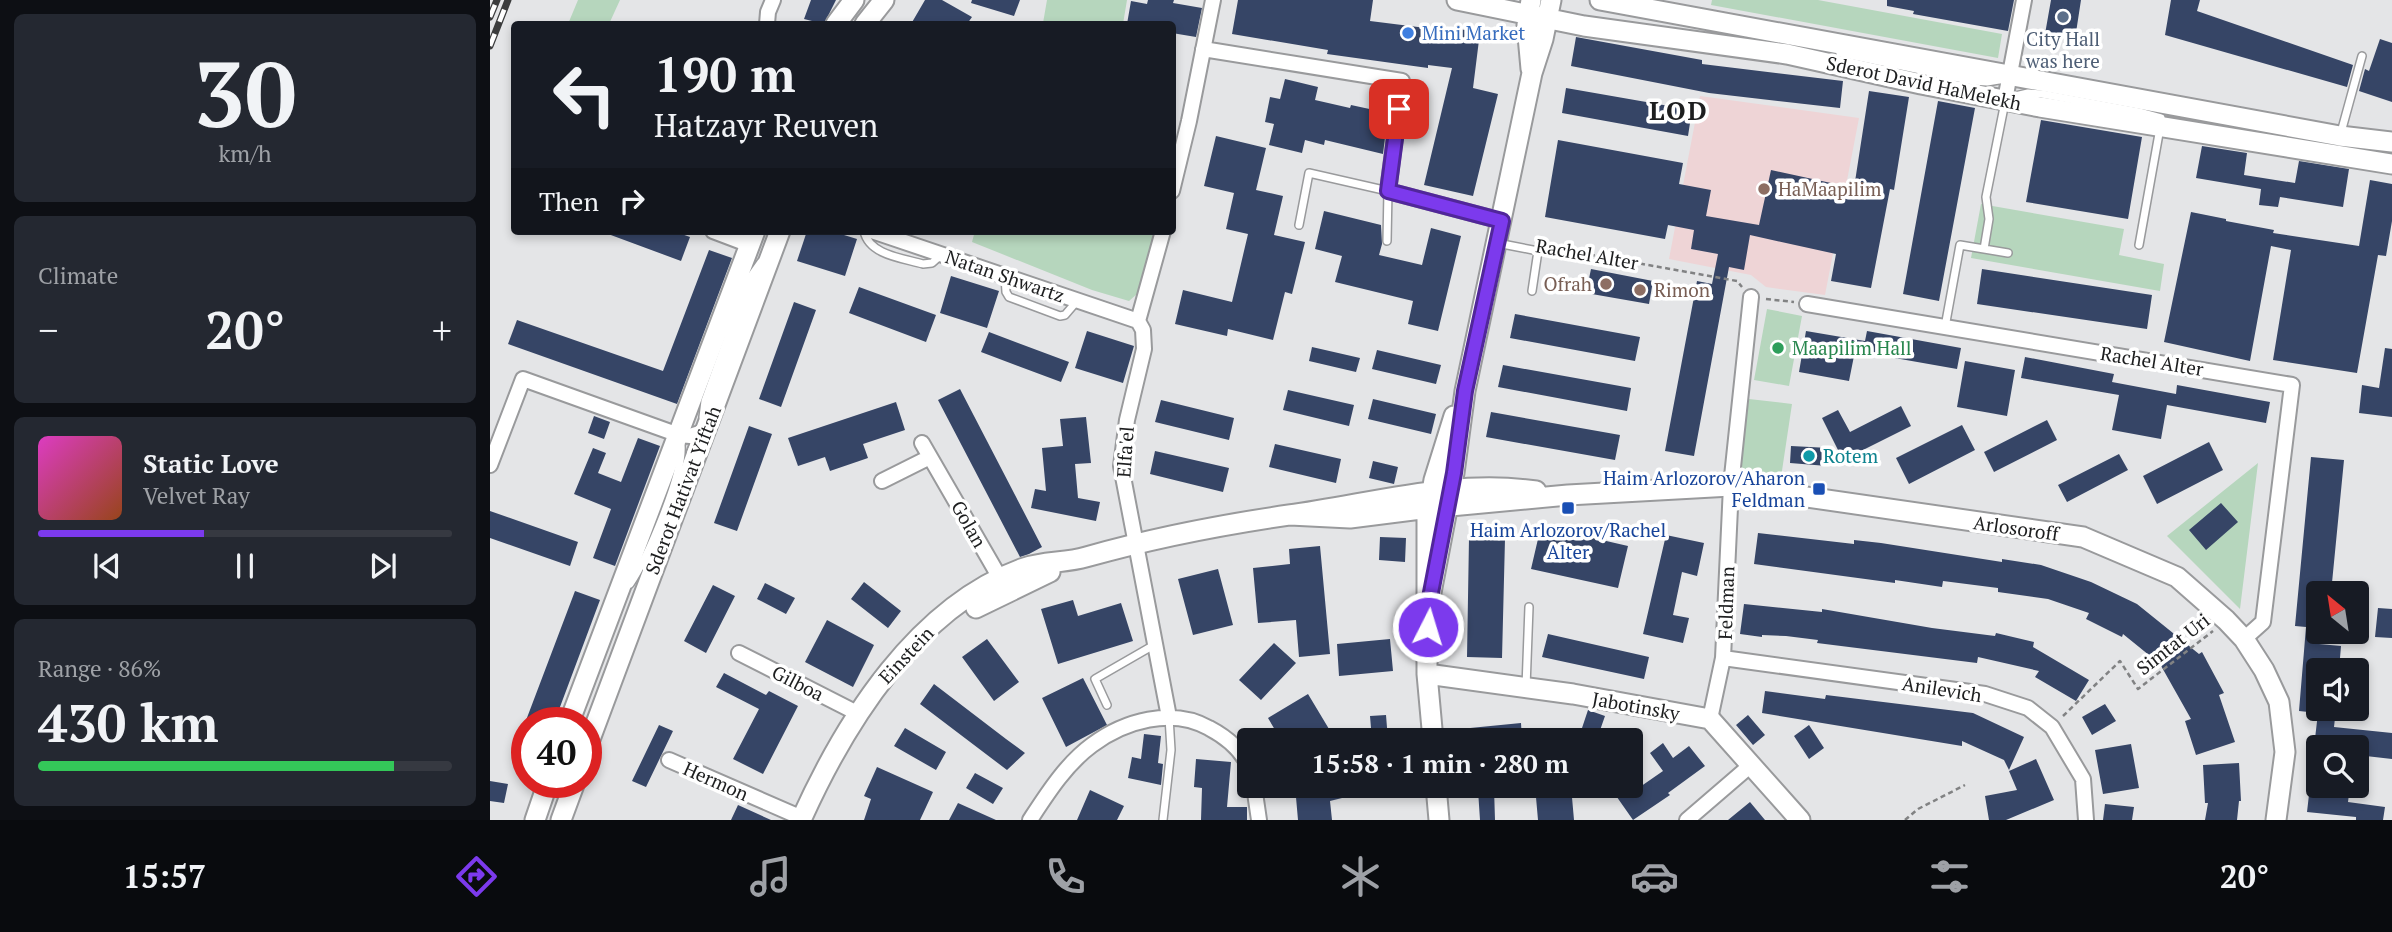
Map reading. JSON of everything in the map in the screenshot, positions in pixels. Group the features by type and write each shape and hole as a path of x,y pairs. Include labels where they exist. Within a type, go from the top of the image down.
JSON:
{"street":[{"path":"768,21 773,0"},
{"path":"838,21 854,0"},
{"path":"867,21 884,0"},
{"path":"1176,175 1213,0"},
{"name":"Sderot David HaMelekh","path":"1457,0 1540,8 1602,29 1787,54 2005,100 2160,128 2392,164"},
{"name":"Sderot David HaMelekh","path":"1600,0 2010,76 2392,142"},
{"path":"2005,100 2024,0"},
{"path":"1432,728 1427,674 1429,603 1442,451 1465,391 1532,73 1527,39 1540,8"},
{"path":"1203,49 1402,81 1388,191 1502,221"},
{"name":"Sderot Hativat Yiftah","path":"602,707 778,235"},
{"name":"Natan Shwartz","path":"884,235 1138,321"},
{"name":"Elfa'el","path":"1162,235 1138,321 1143,330 1144,349 1127,420 1121,466 1169,716"},
{"name":"Sderot Hativat Yiftah","path":"575,707 752,238"},
{"path":"1731,486 1751,297"},
{"name":"Rachel Alter","path":"1807,304 2292,385 2263,622 2244,639"},
{"path":"490,465 523,379 679,435 690,436 706,431"},
{"name":"Golan","path":"922,443 1004,585"},
{"path":"883,481 930,457"},
{"name":"Arlosoroff","path":"1440,499 1507,487 1568,495 1731,486 2083,537 2177,577 2244,639 2264,670 2279,702 2285,752 2276,820"},
{"name":"Feldman","path":"1710,719 1724,658 1731,486"},
{"name":"Einstein","path":"806,819 869,719 908,667 938,636 1024,568 1072,561 1136,543 1220,525 1374,499 1440,499"},
{"name":"Einstein","path":"806,819 857,713 915,641 950,610 1004,585"},
{"name":"Gilboa","path":"738,653 857,713"},
{"name":"Anilevich","path":"1724,658 1985,694 2028,708 2052,727 2083,779 2086,820"},
{"name":"Jabotinsky","path":"1427,674 1710,719"},
{"path":"1030,820 1071,765 1092,745 1118,730 1169,716 1188,719 1219,733 1237,749"},
{"path":"1710,719 1800,820"},
{"name":"Hermon","path":"669,760 806,819"},
{"path":"1687,820 1751,765"},
{"path":"535,820 543,798"},
{"path":"561,820 569,798"},
{"path":"1256,798 1259,820"},
{"path":"1437,798 1439,820"}],"lane":[{"path":"2340,135 2362,55"},
{"path":"1984,249 1989,219 1986,197 2005,100 2028,93 2042,94 2139,112 2207,135"},
{"path":"2139,244 2160,128"},
{"path":"1299,225 1309,173 1388,191 1387,241"},
{"path":"865,235 874,249 923,264 932,263 941,254"},
{"path":"1497,243 1538,251 1532,291"},
{"path":"1945,327 1960,245 2008,253"},
{"path":"1526,688 1528,607"},
{"path":"1107,705 1095,679 1155,645"},
{"path":"1163,820 1171,750 1169,716"}],"path":[{"name":"Rachel Alter","path":"1538,245 1737,281 1751,297 1807,304"},
{"name":"Simtat Uri","path":"2052,727 2119,661 2138,689 2226,620"},
{"path":"1905,820 1918,809 1965,785"}],"shaded area":[{"name":"HaMaapilim","path":"1700,96 1859,118 1825,295 1766,287 1751,275 1669,259"}],"green space":[{"path":"578,0 620,0 610,21 569,21"},
{"path":"1047,0 1127,0 1124,21 1043,21"},
{"path":"1712,0 1818,0 2002,34 1998,58 1711,5"},
{"path":"1981,204 2124,229 2119,255 2164,264 2160,291 1971,258"},
{"path":"974,235 1154,235 1137,294 1129,301 1092,290 972,242"},
{"name":"Maapilim Hall","path":"1767,309 1802,316 1789,386 1754,380"},
{"path":"1749,399 1792,404 1780,484 1738,478"},
{"path":"2258,463 2240,609 2167,536"}],"building":[{"path":"811,0 836,0 826,21 804,19"},
{"path":"925,0 942,0 972,17 969,21 913,21"},
{"path":"972,0 1020,0 1014,16 971,3"},
{"path":"1148,0 1174,0 1173,3 1202,8 1196,37 1176,34 1176,21 1128,21 1131,1 1147,4"},
{"path":"1238,0 1373,0 1370,21 1480,32 1473,88 1498,94 1473,196 1424,185 1452,68 1428,65 1428,68 1327,54 1328,50 1232,34"},
{"path":"1887,0 2014,0 2008,31 1913,14 1914,11 1887,6"},
{"name":"City Hall was here","path":"2051,0 2081,0 2075,39 2045,34"},
{"path":"2171,0 2200,0 2197,11 2353,65 2347,87 2165,35"},
{"path":"1576,37 1702,60 1702,64 1843,81 1840,108 1709,93 1571,66"},
{"path":"2380,39 2392,43 2392,102 2359,91 2365,69 2369,71"},
{"path":"1285,79 1318,87 1315,100 1388,113 1383,154 1325,140 1324,145 1305,140 1302,153 1269,145 1274,124 1265,122 1270,97 1280,99"},
{"path":"1566,88 1692,110 1688,136 1562,113"},
{"path":"1869,91 1909,97 1894,190 1890,189 1871,288 1831,281 1836,254 1750,235 1744,270 1729,267 1694,456 1665,451 1697,281 1712,284 1718,254 1691,249 1694,230 1668,225 1665,239 1545,217 1558,140 1683,163 1679,184 1711,190 1706,216 1759,225 1771,170 1854,188"},
{"path":"1938,101 1975,108 1939,301 1903,294"},
{"path":"2041,120 2142,137 2128,219 2026,202"},
{"path":"1216,136 1266,148 1256,190 1283,196 1274,235 1305,242 1292,294 1285,292 1273,340 1228,329 1227,336 1175,324 1183,290 1232,302 1248,234 1226,229 1234,193 1204,186"},
{"path":"2202,146 2247,153 2244,175 2295,183 2299,161 2349,169 2343,207 2280,197 2278,207 2259,205 2261,189 2196,178"},
{"path":"2370,180 2392,184 2392,221 2386,256 2378,255 2357,373 2273,360 2291,250 2271,246 2250,361 2164,342 2191,212 2274,230 2273,233 2359,246"},
{"path":"1324,211 1381,225 1382,244 1379,255 1422,265 1431,228 1461,236 1438,331 1408,324 1413,301 1335,282 1342,256 1315,249"},
{"path":"611,235 690,237 681,261"},
{"path":"806,235 844,235 857,239 845,276 797,261"},
{"path":"709,250 732,258 677,404 508,344 517,320 663,371"},
{"path":"1591,269 1653,281 1649,304 1586,293"},
{"path":"1982,269 2152,295 2147,329 1977,304"},
{"path":"951,276 999,291 987,328 940,313"},
{"path":"859,287 936,315 926,342 849,313"},
{"path":"794,302 816,310 781,407 759,399"},
{"path":"1515,314 1640,337 1635,361 1510,338"},
{"path":"1087,331 1134,346 1123,383 1075,368"},
{"path":"1806,331 1865,341 1867,331 1961,348 1957,369 1855,351 1849,381 1799,372"},
{"path":"989,332 1069,362 1061,382 981,352"},
{"path":"1312,347 1360,358 1356,372 1309,361"},
{"path":"2385,348 2392,349 2392,417 2359,413 2362,385 2379,388"},
{"path":"1377,350 1441,365 1436,384 1372,369"},
{"path":"2025,357 2114,374 2112,382 2176,394 2177,385 2270,402 2266,423 2167,405 2161,439 2112,430 2119,395 2021,378"},
{"path":"1965,361 2015,370 2007,416 1957,407"},
{"path":"1503,365 1631,388 1627,411 1498,387"},
{"path":"960,389 1042,547 1029,554 1020,557 938,400"},
{"path":"1288,390 1354,405 1349,426 1283,410"},
{"path":"1373,399 1436,414 1431,434 1368,419"},
{"path":"1161,400 1234,418 1229,440 1155,422"},
{"path":"896,402 905,430 863,444 868,458 830,471 825,457 798,466 788,438"},
{"path":"1901,406 1911,426 1843,460 1822,418 1838,410 1850,432"},
{"path":"1491,412 1620,435 1615,460 1486,437"},
{"path":"594,416 610,422 604,439 588,433"},
{"path":"1086,417 1091,463 1075,464 1078,498 1100,502 1096,521 1031,508 1035,489 1046,491 1042,448 1063,446 1060,419"},
{"path":"2047,420 2057,440 1994,472 1984,452"},
{"path":"1962,425 1975,450 1909,484 1896,458"},
{"path":"749,426 772,434 737,531 714,523"},
{"path":"638,438 660,446 615,566 593,558 611,509 574,494 593,448 606,453 598,473 621,482"},
{"path":"2209,442 2223,470 2157,504 2143,476"},
{"path":"1275,444 1341,459 1336,483 1269,467"},
{"name":"Rotem","path":"1791,446 1829,448 1827,466 1790,463"},
{"path":"1155,451 1229,468 1223,492 1150,474"},
{"path":"2119,454 2128,470 2067,502 2058,485"},
{"path":"2311,457 2344,460 2332,581 2306,581 2306,627 2295,626"},
{"path":"1373,461 1398,467 1394,484 1369,478"},
{"path":"2221,503 2238,522 2206,550 2189,530"},
{"path":"490,511 578,542 570,566 490,538"},
{"path":"1541,526 1628,546 1618,588 1531,569"},
{"path":"1758,533 1854,544 1854,540 2002,562 2002,559 2041,565 2091,582 2137,604 2199,654 2202,652 2224,693 2219,695 2235,742 2196,755 2185,721 2191,719 2160,664 2123,634 2122,637 2086,619 2089,613 2048,599 1998,592 1998,588 1943,581 1942,587 1895,580 1895,583 1754,564"},
{"path":"1666,535 1704,543 1697,576 1682,572 1673,615 1689,618 1683,643 1643,634"},
{"path":"1380,537 1406,538 1405,562 1379,560"},
{"path":"1469,538 1505,539 1502,658 1467,657"},
{"path":"1320,546 1330,654 1299,657 1296,620 1258,623 1253,568 1290,564 1289,549"},
{"path":"1218,569 1233,625 1193,635 1178,579"},
{"path":"864,582 901,611 888,628 851,599"},
{"path":"765,583 795,598 786,614 757,599"},
{"path":"713,585 735,596 706,653 684,641"},
{"path":"575,591 600,600 560,707 531,707"},
{"path":"1073,600 1078,616 1121,603 1133,641 1058,664 1041,609"},
{"path":"1744,604 1822,612 1822,609 1932,628 1995,636 1996,633 2034,642 2033,647 2089,680 2076,701 2035,677 2039,671 1978,657 1977,663 1817,643 1818,640 1786,636 1740,634"},
{"path":"2378,608 2392,609 2392,638 2375,637"},
{"path":"827,620 874,645 853,687 805,662"},
{"path":"2306,627 2306,644 2341,646 2340,658 2306,658 2306,712 2299,711"},
{"path":"1548,634 1649,657 1644,679 1542,657"},
{"path":"987,639 1019,682 994,701 962,657"},
{"path":"1390,639 1393,671 1339,676 1337,644"},
{"path":"1274,643 1296,663 1261,700 1239,680"},
{"path":"724,673 766,695 769,691 798,706 763,774 733,759 759,709 716,687"},
{"path":"1083,678 1107,725 1066,747 1042,698"},
{"path":"934,684 1025,753 1007,770 920,704"},
{"path":"1765,691 1825,699 1826,695 1973,713 2024,737 2009,770 2004,760 1962,741 1962,746 1762,713"},
{"path":"1308,694 1328,728 1274,728 1268,718"},
{"path":"2105,704 2116,721 2092,735 2082,717"},
{"path":"1588,710 1605,716 1601,728 1582,728"},
{"path":"1386,715 1387,728 1371,728 1370,716"},
{"path":"1748,715 1765,735 1753,745 1736,725"},
{"path":"2317,721 2335,721 2334,727 2392,733 2392,759 2369,756 2369,735 2315,735"},
{"path":"1521,723 1521,728 1470,728"},
{"path":"659,725 673,731 646,787 632,781"},
{"path":"1809,725 1824,748 1809,759 1794,736"},
{"path":"905,728 946,752 936,770 894,746"},
{"path":"1144,734 1161,736 1158,763 1163,764 1161,785 1128,778 1132,757 1141,759"},
{"path":"1663,743 1673,758 1689,746 1705,766 1668,793 1670,795 1633,820 1618,798 1643,798 1643,785 1663,771 1650,753"},
{"path":"2131,744 2139,788 2103,794 2095,750"},
{"path":"1196,759 1231,762 1227,807 1247,807 1247,820 1201,820 1202,788 1194,787"},
{"path":"2036,759 2054,800 2006,820 1989,820 1985,796 2017,790 2009,771"},
{"path":"2239,763 2241,801 2237,820 2205,820 2208,803 2205,803 2203,765"},
{"path":"877,767 933,792 920,820 864,820 871,799 864,796"},
{"path":"975,773 1003,788 993,804 966,788"},
{"path":"490,781 508,784 504,803 490,801"},
{"path":"1090,790 1124,806 1117,820 1077,820"},
{"path":"1296,798 1342,798 1330,801 1332,820 1298,820"},
{"path":"1479,798 1494,798 1495,820 1480,820"},
{"path":"1536,798 1572,798 1574,820 1538,820"},
{"path":"2309,798 2348,798 2348,802 2385,807 2383,820 2356,820 2356,817 2307,812"},
{"path":"1750,802 1765,820 1728,820"},
{"path":"958,803 996,820 949,820"},
{"path":"2105,804 2134,807 2132,820 2103,820"},
{"path":"738,805 771,820 731,820"}],"railway":[{"path":"490,17 497,0"},
{"path":"490,46 508,0"}],"place":[{"name":"City Hall was here","path":"2063,17"},
{"name":"Mini Market","path":"1408,33"},
{"name":"HaMaapilim","path":"1764,189"},
{"name":"Ofrah","path":"1606,284"},
{"name":"Rimon","path":"1640,290"},
{"name":"Maapilim Hall","path":"1778,348"},
{"name":"Rotem","path":"1809,456"},
{"name":"Haim Arlozorov/Aharon Feldman","path":"1819,489"},
{"name":"Haim Arlozorov/Rachel Alter","path":"1568,508"}],"district":[{"name":"LOD","path":"1679,111"}],"route":[{"path":"1399,109 1388,191 1502,221 1465,391 1461,434 1429,603 1428,627"}]}
